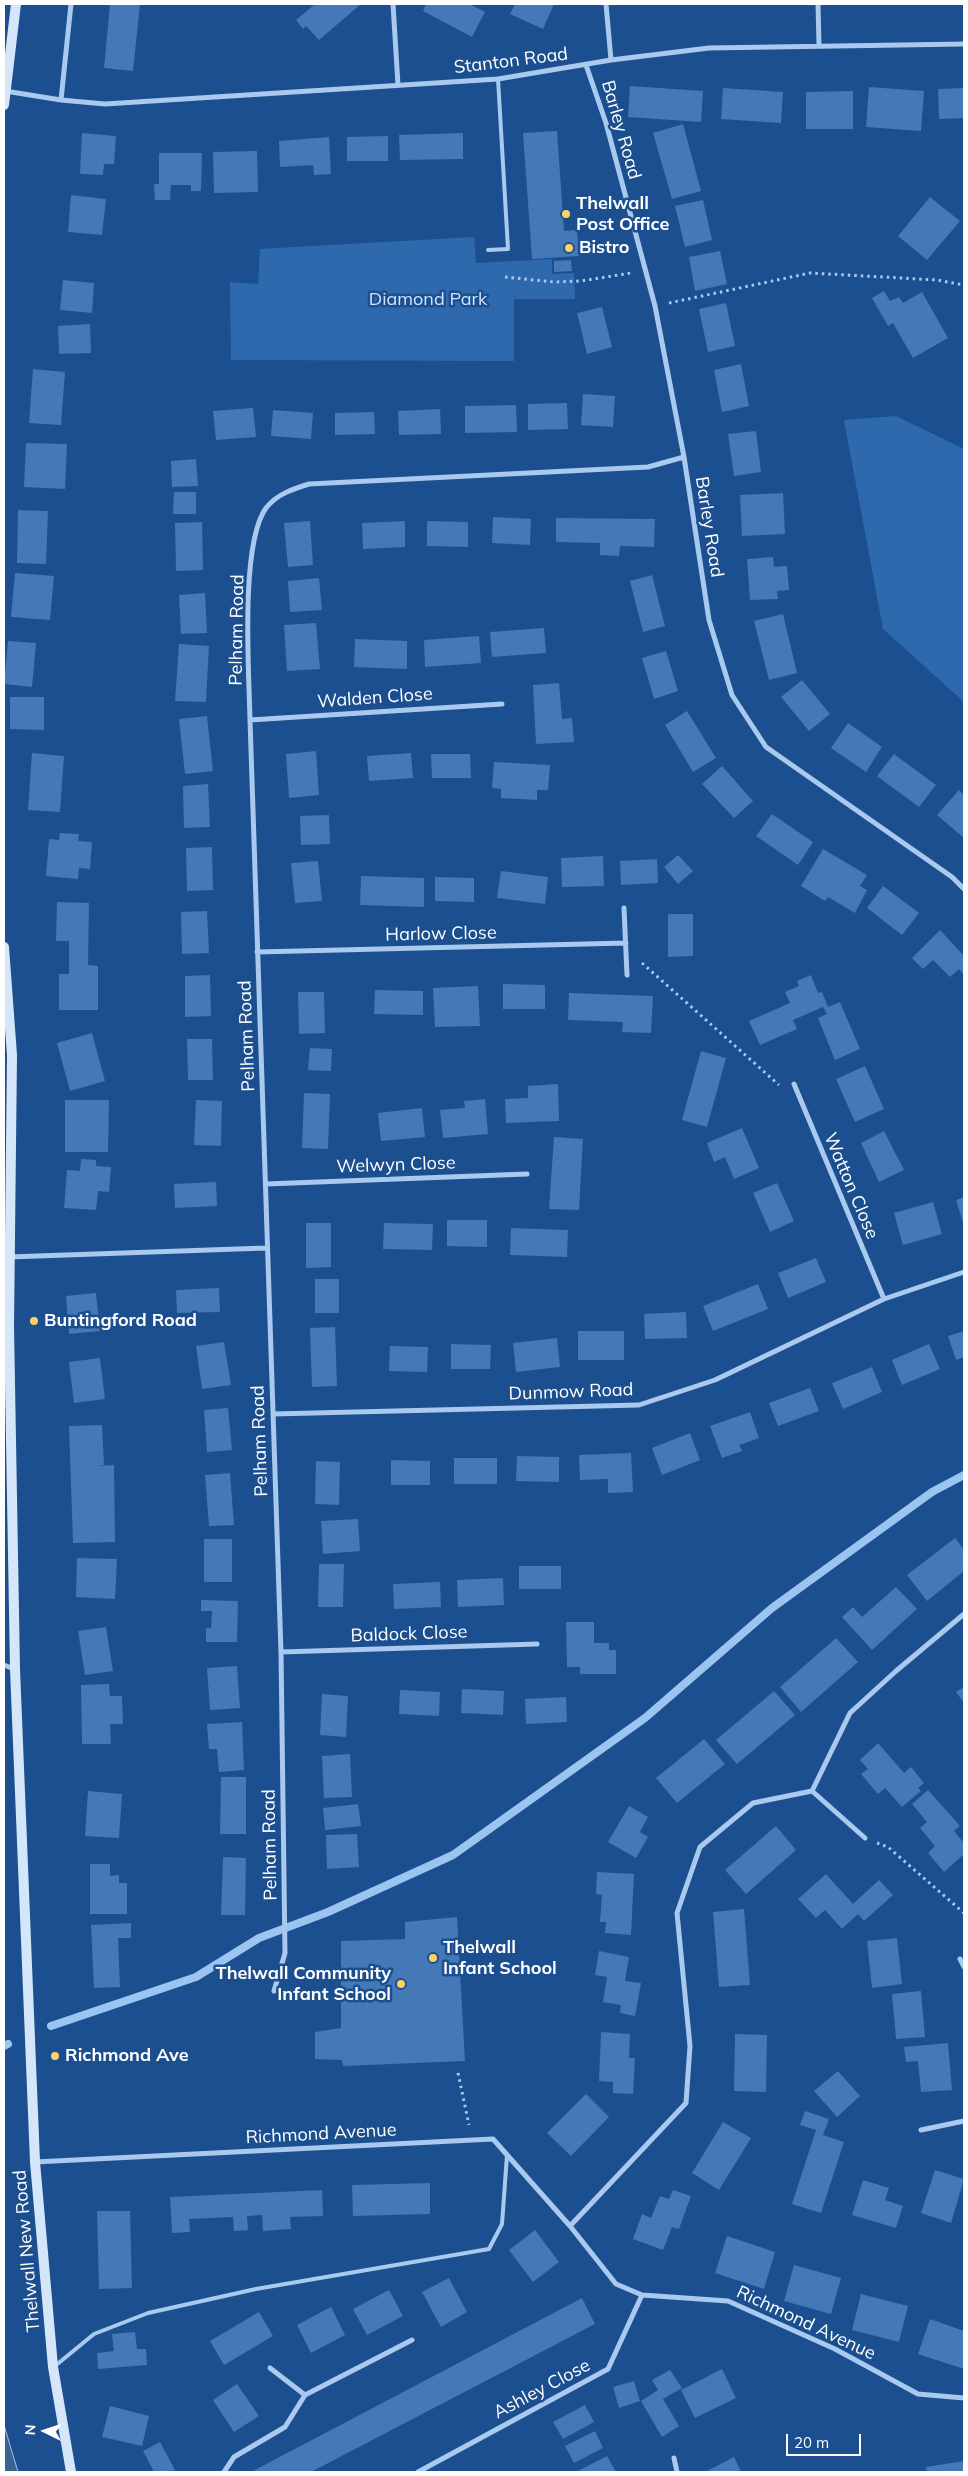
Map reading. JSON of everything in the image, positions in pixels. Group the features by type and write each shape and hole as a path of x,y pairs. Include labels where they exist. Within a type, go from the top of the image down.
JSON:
{"main road":[{"path":"4,105 16,4"},
{"name":"Thelwall New Road","path":"4,947 12,1055 6,1326 15,1669 35,2162 53,2368 71,2472"}],"street":[{"path":"5,91 61,100 71,4"},
{"path":"393,4 398,85"},
{"path":"606,4 610,60"},
{"path":"818,4 819,45"},
{"name":"Stanton Road","path":"61,100 105,104 498,79 610,60 709,48 964,44"},
{"name":"Barley Road","path":"586,65 606,123 655,306 684,457 709,620 732,695 766,747 952,877 964,889"},
{"name":"Pelham Road","path":"274,1991 285,1953 281,1652 266,1248 266,1184 248,633 252,556 256,528 267,507 285,492 309,484 648,467 684,457"},
{"name":"Walden Close","path":"250,720 502,704"},
{"path":"624,908 628,975"},
{"name":"Harlow Close","path":"257,952 626,943"},
{"name":"Watton Close","path":"794,1084 884,1300"},
{"name":"Welwyn Close","path":"266,1184 527,1174"},
{"path":"9,1257 266,1248"},
{"name":"Dunmow Road","path":"273,1414 639,1404 716,1380 884,1300 964,1272"},
{"path":"812,1791 850,1713 896,1671 964,1614"},
{"name":"Baldock Close","path":"281,1652 537,1644"},
{"path":"4,1665 15,1669"},
{"path":"812,1791 865,1838"},
{"path":"570,2226 686,2103 690,2046 677,1913 700,1847 754,1803 812,1791"},
{"path":"960,1959 964,1967"},
{"path":"921,2130 964,2122"},
{"name":"Richmond Avenue","path":"35,2162 493,2139 570,2226 616,2284 642,2295 728,2301 835,2349 918,2394 964,2398"},
{"name":"Ashley Close","path":"418,2472 608,2369 642,2295"},
{"path":"224,2472 234,2457 285,2427 305,2395 412,2340"},
{"path":"270,2368 305,2395"},
{"path":"674,2458 677,2472"}],"lane":[{"path":"488,250 508,249 498,79"},
{"path":"53,2368 94,2334 148,2312 256,2289 489,2249 502,2224 507,2155"}],"path":[{"path":"505,277 554,282 572,281 619,275 645,269"},
{"path":"655,306 810,273 937,280 964,285"},
{"path":"626,943 650,972 780,1086 794,1084"},
{"path":"865,1838 888,1847 964,1913"},
{"path":"458,2073 472,2140"}],"green space":[{"name":"Diamond Park","path":"474,237 476,263 552,259 552,274 574,273 575,299 514,299 514,361 231,360 230,282 258,284 260,249"},
{"path":"896,416 964,449 964,702 883,629 844,420"}],"shaded area":[{"path":"4,2425 18,2472 4,2472"}],"building":[{"path":"110,4 140,4 133,71 104,68"},
{"path":"315,4 361,4 319,40 306,26 303,29 296,20"},
{"path":"426,4 469,4 485,12 472,37 423,11"},
{"path":"515,4 554,4 543,29 510,14"},
{"path":"630,86 703,91 701,122 628,117"},
{"path":"869,87 924,91 921,131 866,127"},
{"path":"723,88 783,92 781,123 721,119"},
{"path":"964,88 964,118 939,119 938,89"},
{"path":"853,91 853,129 806,129 806,92"},
{"path":"683,124 701,191 672,199 653,133"},
{"path":"557,131 564,231 577,230 579,256 532,259 523,133"},
{"path":"82,133 116,136 114,164 104,164 103,175 80,174"},
{"path":"463,133 463,159 400,160 399,135"},
{"path":"388,136 388,161 347,161 347,137"},
{"path":"329,137 331,174 314,175 313,165 280,167 279,141"},
{"path":"257,151 258,192 214,193 213,152"},
{"path":"159,153 202,153 201,191 191,191 191,185 171,185 170,200 155,200 154,184 159,184"},
{"path":"71,195 106,199 102,235 68,232"},
{"path":"930,197 960,221 927,260 898,236"},
{"path":"703,200 712,240 685,247 675,206"},
{"path":"720,251 727,284 695,291 689,257"},
{"path":"571,260 572,271 554,272 554,261"},
{"path":"63,280 94,283 92,313 60,310"},
{"path":"884,291 890,301 899,297 903,303 922,292 948,338 913,358 893,323 888,326 872,298"},
{"path":"726,303 735,346 708,352 699,309"},
{"path":"602,307 612,347 587,354 577,313"},
{"path":"90,324 91,353 59,354 58,326"},
{"path":"741,364 749,406 722,412 714,370"},
{"path":"33,369 65,372 61,425 29,423"},
{"path":"583,394 615,396 613,427 581,425"},
{"path":"567,403 568,429 528,430 528,404"},
{"path":"516,405 517,432 465,433 465,406"},
{"path":"253,408 256,437 216,440 213,411"},
{"path":"440,409 441,434 399,435 398,411"},
{"path":"273,410 313,413 311,439 271,436"},
{"path":"374,412 375,434 335,435 335,413"},
{"path":"756,431 761,472 734,476 728,434"},
{"path":"26,443 67,444 65,489 24,487"},
{"path":"196,459 198,486 172,487 171,461"},
{"path":"174,492 196,492 196,514 173,514"},
{"path":"783,493 785,534 742,536 740,495"},
{"path":"18,510 48,511 46,564 17,563"},
{"path":"493,517 531,519 530,545 492,543"},
{"path":"556,518 655,519 654,547 620,546 619,556 600,555 600,543 556,542"},
{"path":"310,521 313,565 288,567 284,523"},
{"path":"405,521 405,547 363,549 362,523"},
{"path":"427,521 468,522 468,547 427,546"},
{"path":"202,522 203,570 176,571 175,523"},
{"path":"773,557 774,567 787,566 789,590 777,591 778,599 750,600 747,559"},
{"path":"15,573 54,576 50,620 11,617"},
{"path":"652,575 665,626 643,632 630,581"},
{"path":"319,578 322,610 290,612 288,581"},
{"path":"205,593 207,633 181,634 179,595"},
{"path":"783,614 797,673 769,680 754,621"},
{"path":"316,623 320,669 287,671 284,625"},
{"path":"544,628 546,653 492,657 490,632"},
{"path":"479,636 481,663 425,667 424,640"},
{"path":"355,639 407,641 407,669 354,667"},
{"path":"8,641 36,643 32,687 4,684"},
{"path":"179,644 209,646 206,702 175,701"},
{"path":"666,651 678,691 654,699 642,658"},
{"path":"802,680 830,714 809,731 781,697"},
{"path":"559,683 562,719 572,718 574,742 536,744 533,685"},
{"path":"10,697 44,697 44,730 10,729"},
{"path":"687,711 716,758 693,772 665,725"},
{"path":"207,716 213,771 185,774 179,719"},
{"path":"848,723 882,747 866,772 831,748"},
{"path":"316,751 319,795 289,798 286,754"},
{"path":"32,753 64,756 60,812 28,810"},
{"path":"411,753 413,778 369,781 367,756"},
{"path":"431,754 470,754 471,778 432,778"},
{"path":"894,754 936,785 919,807 877,776"},
{"path":"494,762 550,765 548,790 537,790 537,800 501,798 501,789 492,788"},
{"path":"722,766 753,801 734,818 702,784"},
{"path":"208,784 210,827 184,828 183,786"},
{"path":"959,790 964,795 964,838 937,815"},
{"path":"772,814 813,842 798,865 756,836"},
{"path":"329,815 330,844 301,845 300,816"},
{"path":"60,833 79,834 78,841 92,842 90,869 79,868 78,879 46,876 49,839 59,840"},
{"path":"212,847 213,890 187,891 186,848"},
{"path":"823,849 867,875 860,886 867,890 855,913 828,897 825,901 801,886"},
{"path":"678,855 693,871 678,884 664,867"},
{"path":"603,856 604,886 562,887 561,858"},
{"path":"657,859 658,883 621,885 620,861"},
{"path":"318,861 322,901 295,903 291,863"},
{"path":"501,871 548,877 545,904 497,898"},
{"path":"361,876 424,878 424,907 360,905"},
{"path":"435,877 474,878 474,902 435,901"},
{"path":"883,886 919,913 902,935 867,908"},
{"path":"57,902 89,903 88,965 98,966 98,1010 59,1010 59,974 69,974 69,941 56,941"},
{"path":"207,911 209,953 182,954 181,912"},
{"path":"668,914 693,914 693,956 668,957"},
{"path":"940,930 964,956 964,975 959,969 950,977 933,960 923,969 912,958"},
{"path":"210,975 211,1016 185,1017 185,976"},
{"path":"811,975 818,993 822,992 828,1007 840,1002 860,1049 835,1060 818,1018 827,1014 823,1007 793,1020 797,1029 760,1045 749,1021 790,1003 785,992 799,986 797,981"},
{"path":"503,984 545,985 545,1009 503,1009"},
{"path":"478,986 480,1026 435,1027 433,988"},
{"path":"375,990 423,991 423,1015 374,1014"},
{"path":"298,992 324,992 325,1033 299,1034"},
{"path":"569,993 653,996 651,1033 622,1032 623,1022 568,1020"},
{"path":"92,1033 105,1081 70,1091 57,1043"},
{"path":"187,1039 212,1039 213,1080 188,1080"},
{"path":"310,1048 332,1049 331,1071 308,1070"},
{"path":"701,1051 726,1058 707,1127 682,1120"},
{"path":"865,1066 884,1109 855,1122 836,1079"},
{"path":"558,1084 559,1121 506,1123 505,1099 528,1098 528,1086"},
{"path":"304,1093 330,1094 328,1149 302,1148"},
{"path":"485,1099 488,1134 443,1138 440,1110 465,1108 464,1101"},
{"path":"65,1100 109,1100 108,1152 65,1152"},
{"path":"196,1100 222,1101 221,1146 194,1145"},
{"path":"422,1108 425,1137 381,1141 378,1113"},
{"path":"742,1128 759,1168 734,1179 725,1157 714,1162 707,1143"},
{"path":"884,1131 904,1170 879,1182 861,1143"},
{"path":"554,1137 583,1139 579,1210 549,1209"},
{"path":"81,1159 96,1160 96,1166 111,1167 109,1192 98,1191 96,1210 64,1208 67,1170 80,1171"},
{"path":"216,1182 217,1206 175,1208 174,1184"},
{"path":"777,1183 794,1221 770,1232 753,1193"},
{"path":"964,1197 964,1226 956,1200"},
{"path":"933,1202 942,1234 903,1245 894,1213"},
{"path":"447,1220 487,1220 487,1247 447,1246"},
{"path":"306,1223 331,1223 331,1267 306,1268"},
{"path":"384,1223 433,1224 432,1250 383,1249"},
{"path":"511,1228 568,1230 567,1257 510,1255"},
{"path":"816,1258 826,1282 788,1298 778,1273"},
{"path":"315,1279 339,1279 339,1313 315,1313"},
{"path":"758,1284 768,1309 713,1331 703,1306"},
{"path":"219,1288 220,1312 177,1313 176,1290"},
{"path":"96,1293 100,1331 69,1334 66,1296"},
{"path":"686,1312 687,1338 645,1339 644,1314"},
{"path":"335,1327 337,1386 312,1387 310,1328"},
{"path":"578,1331 624,1331 624,1360 578,1360"},
{"path":"964,1331 964,1357 956,1360 948,1336"},
{"path":"557,1338 560,1367 516,1372 513,1343"},
{"path":"224,1342 231,1385 202,1389 196,1346"},
{"path":"451,1344 491,1345 490,1369 451,1369"},
{"path":"929,1344 940,1369 902,1385 892,1360"},
{"path":"390,1346 428,1347 427,1372 389,1371"},
{"path":"100,1358 105,1399 74,1403 69,1362"},
{"path":"872,1367 882,1392 843,1409 832,1383"},
{"path":"810,1388 819,1411 778,1426 769,1403"},
{"path":"228,1408 232,1450 207,1452 204,1410"},
{"path":"750,1412 759,1438 739,1445 742,1451 722,1458 710,1426"},
{"path":"102,1425 104,1465 95,1466 114,1465 115,1542 73,1543 69,1426"},
{"path":"690,1433 700,1460 662,1475 652,1448"},
{"path":"631,1453 633,1492 608,1493 608,1479 580,1480 579,1455"},
{"path":"517,1456 559,1457 559,1482 516,1481"},
{"path":"454,1458 497,1458 497,1484 454,1484"},
{"path":"391,1460 430,1461 430,1485 391,1485"},
{"path":"316,1461 340,1462 339,1505 315,1504"},
{"path":"230,1473 234,1525 209,1526 205,1475"},
{"path":"358,1519 360,1551 323,1554 321,1521"},
{"path":"955,1538 964,1550 964,1571 927,1601 907,1575"},
{"path":"204,1539 232,1539 232,1582 204,1582"},
{"path":"77,1558 117,1559 115,1599 76,1597"},
{"path":"319,1564 344,1564 343,1607 318,1607"},
{"path":"519,1566 561,1566 561,1589 519,1589"},
{"path":"503,1578 504,1605 458,1607 457,1580"},
{"path":"440,1582 441,1607 394,1609 393,1584"},
{"path":"896,1587 917,1609 872,1650 842,1617 853,1607 862,1617"},
{"path":"201,1600 238,1601 237,1642 206,1642 206,1628 211,1628 212,1611 201,1611"},
{"path":"566,1622 594,1622 594,1643 609,1643 609,1650 616,1650 616,1674 580,1674 580,1667 567,1667"},
{"path":"106,1627 113,1671 85,1675 78,1631"},
{"path":"836,1638 858,1662 801,1712 780,1687"},
{"path":"237,1666 240,1708 210,1710 207,1668"},
{"path":"109,1684 110,1696 122,1696 123,1724 110,1724 111,1744 82,1744 81,1685"},
{"path":"964,1687 964,1703 956,1692"},
{"path":"462,1689 504,1691 503,1715 461,1713"},
{"path":"400,1690 440,1692 439,1716 399,1714"},
{"path":"774,1691 795,1715 737,1764 716,1740"},
{"path":"322,1694 348,1696 346,1737 320,1735"},
{"path":"566,1697 567,1722 526,1724 525,1699"},
{"path":"242,1722 244,1770 219,1772 217,1749 209,1749 207,1724"},
{"path":"704,1739 725,1764 677,1803 656,1778"},
{"path":"878,1743 904,1773 911,1767 924,1783 918,1788 921,1791 902,1807 885,1788 878,1794 861,1774 868,1769 860,1760"},
{"path":"350,1754 352,1797 324,1798 322,1756"},
{"path":"221,1777 246,1777 246,1834 220,1834"},
{"path":"928,1790 960,1826 954,1831 964,1843 964,1854 944,1872 928,1853 935,1846 920,1828 927,1822 912,1804"},
{"path":"88,1791 122,1794 119,1838 85,1836"},
{"path":"358,1804 361,1826 325,1830 323,1808"},
{"path":"629,1806 648,1817 640,1832 648,1837 636,1858 608,1842"},
{"path":"776,1826 796,1850 746,1894 725,1870"},
{"path":"357,1834 359,1867 327,1869 326,1835"},
{"path":"223,1857 246,1858 245,1915 221,1915"},
{"path":"90,1864 110,1864 110,1876 119,1875 119,1883 127,1883 127,1914 90,1914"},
{"path":"597,1872 634,1874 631,1935 605,1933 606,1922 600,1922 602,1895 596,1894"},
{"path":"826,1874 853,1904 879,1880 893,1895 864,1921 858,1914 842,1929 825,1910 816,1918 798,1899"},
{"path":"744,1909 750,1985 719,1987 713,1912"},
{"name":"Thelwall Community Infant School","path":"457,1917 465,2061 343,2066 342,2060 315,2059 315,2032 341,2028 341,1941 405,1939 405,1922"},
{"path":"131,1923 131,1938 118,1938 120,1987 94,1988 91,1925"},
{"path":"897,1938 902,1984 872,1988 867,1941"},
{"path":"599,1951 629,1957 625,1981 641,1983 635,2016 620,2013 621,2005 603,2002 607,1977 595,1975"},
{"path":"921,1991 925,2037 896,2039 892,1994"},
{"path":"601,2032 630,2034 629,2058 635,2058 633,2094 613,2093 613,2082 599,2081"},
{"path":"735,2034 767,2035 766,2092 734,2091"},
{"path":"948,2043 952,2090 921,2092 918,2061 906,2062 904,2047"},
{"path":"838,2071 860,2096 837,2117 814,2091"},
{"path":"586,2094 609,2117 571,2156 547,2133"},
{"path":"805,2111 829,2119 823,2135 844,2142 821,2213 792,2204 816,2130 800,2125"},
{"path":"723,2122 751,2138 719,2190 692,2173"},
{"path":"935,2170 964,2179 951,2223 921,2213"},
{"path":"863,2180 889,2188 885,2200 903,2206 896,2228 852,2215"},
{"path":"430,2183 430,2214 353,2216 352,2185"},
{"path":"322,2190 323,2216 290,2217 291,2229 263,2231 262,2215 247,2216 248,2230 234,2231 233,2217 189,2219 190,2232 172,2233 170,2197"},
{"path":"673,2190 691,2196 679,2229 672,2227 663,2250 633,2239 642,2214 651,2218 660,2196 669,2199"},
{"path":"97,2211 130,2211 132,2288 99,2289"},
{"path":"535,2230 559,2262 533,2282 509,2250"},
{"path":"727,2236 775,2252 764,2289 715,2273"},
{"path":"794,2265 841,2278 831,2314 784,2301"},
{"path":"449,2278 467,2312 441,2327 422,2292"},
{"path":"389,2290 403,2316 367,2335 353,2309"},
{"path":"861,2294 908,2306 899,2342 852,2330"},
{"path":"582,2298 595,2324 311,2472 251,2472"},
{"path":"331,2307 345,2335 311,2353 297,2325"},
{"path":"259,2312 273,2336 224,2365 210,2341"},
{"path":"930,2319 964,2331 964,2369 918,2354"},
{"path":"135,2332 137,2349 146,2349 147,2365 98,2369 97,2353 114,2351 112,2334"},
{"path":"722,2369 736,2398 695,2418 681,2390"},
{"path":"670,2370 682,2388 663,2399 679,2426 662,2437 641,2401 658,2390 652,2380"},
{"path":"634,2381 640,2401 619,2408 613,2387"},
{"path":"237,2384 259,2416 234,2432 213,2400"},
{"path":"585,2405 594,2422 563,2439 553,2422"},
{"path":"110,2406 149,2416 142,2446 102,2437"},
{"path":"595,2431 603,2448 574,2463 565,2446"},
{"path":"160,2442 175,2470 170,2472 154,2472 143,2451"},
{"path":"607,2456 616,2472 576,2472"},
{"path":"734,2457 741,2472 705,2472"},
{"path":"964,2461 964,2472 927,2472 926,2467"}],"waterway":[{"path":"51,2026 196,1977 259,1938 328,1912 453,1855 645,1718 772,1608 932,1492 964,1475"},
{"path":"4,2046 8,2044"}],"place":[{"name":"Thelwall Post Office","path":"566,214"},
{"name":"Bistro","path":"569,248"},
{"name":"Buntingford Road","path":"34,1321"},
{"name":"Thelwall Infant School","path":"433,1958"},
{"name":"Thelwall Community Infant School","path":"401,1984"},
{"name":"Richmond Ave","path":"55,2056"}]}
